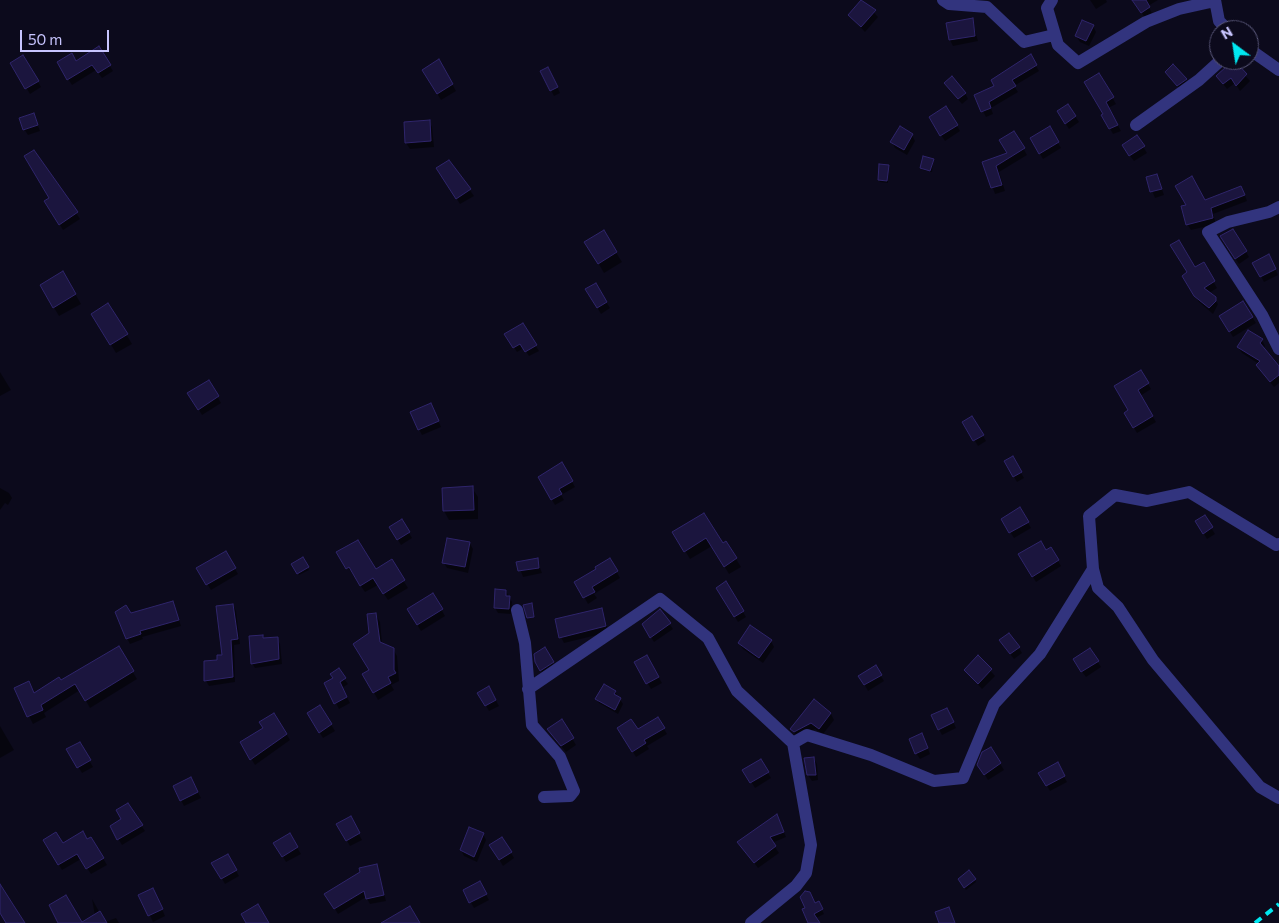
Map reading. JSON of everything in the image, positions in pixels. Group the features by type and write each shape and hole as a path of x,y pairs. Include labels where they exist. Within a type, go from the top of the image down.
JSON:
{"street":[{"path":"943,0 949,4 987,7 1024,42 1054,35"},
{"path":"1052,0 1047,8 1058,46 1078,63 1146,22 1179,9 1215,1 1219,20"},
{"path":"1259,56 1279,70"},
{"path":"1136,125 1210,70"},
{"path":"1279,207 1269,212 1228,222 1208,232 1262,315 1279,349"},
{"path":"1279,544 1276,545 1189,492 1147,501 1115,495 1089,516 1093,569 1098,588 1118,607 1153,660 1260,787 1279,798"},
{"path":"793,743 807,735 871,755 934,782 963,778 994,704 1040,654 1093,569"},
{"path":"528,689 660,599 708,638 737,692 793,743 811,845 806,873 796,886 751,923"},
{"path":"517,610 526,643 532,725 560,757 574,791 570,796 544,797"}],"building":[{"path":"861,0 876,10 861,27 848,15"},
{"path":"1132,0 1146,0 1150,7 1141,13"},
{"path":"973,18 975,36 949,40 946,23"},
{"path":"1082,20 1094,25 1086,41 1075,36"},
{"path":"99,46 111,65 98,73 92,65 67,80 57,62 72,53 76,61"},
{"path":"1031,54 1037,65 1012,80 1016,86 989,102 991,108 981,112 974,95 994,86 991,80"},
{"path":"23,55 39,81 25,89 10,63"},
{"path":"439,59 453,84 437,94 422,70"},
{"path":"1173,64 1187,79 1177,86 1165,72"},
{"path":"548,67 558,87 550,91 540,71"},
{"path":"1223,70 1243,70 1247,74 1236,86 1231,78 1223,84 1216,76"},
{"path":"1099,73 1114,97 1106,102 1118,125 1109,129 1101,115 1103,114 1084,82"},
{"path":"952,76 966,93 958,99 944,83"},
{"path":"1068,104 1076,116 1065,124 1057,111"},
{"path":"946,106 958,125 940,136 929,117"},
{"path":"34,113 38,125 23,130 19,118"},
{"path":"430,120 431,141 405,143 404,122"},
{"path":"900,126 913,134 904,150 890,142"},
{"path":"1050,126 1059,142 1039,154 1030,138"},
{"path":"1014,131 1025,148 996,166 1002,185 991,188 982,162 1007,153 999,140"},
{"path":"1137,135 1145,146 1129,156 1122,145"},
{"path":"34,150 78,212 59,225 44,201 49,198 24,156"},
{"path":"923,156 934,159 930,171 920,168"},
{"path":"449,160 471,189 456,199 436,168"},
{"path":"879,164 889,165 887,181 878,180"},
{"path":"1157,174 1162,189 1150,192 1146,177"},
{"path":"1192,176 1205,200 1241,186 1245,195 1211,208 1213,218 1186,225 1181,206 1186,205 1175,186"},
{"path":"1233,229 1247,251 1235,259 1220,236"},
{"path":"604,230 617,252 598,264 584,242"},
{"path":"1179,240 1195,267 1204,262 1215,281 1204,288 1216,297 1216,301 1209,308 1194,296 1182,276 1187,272 1170,245"},
{"path":"1269,254 1276,269 1260,277 1252,263"},
{"path":"63,271 76,294 53,308 40,285"},
{"path":"596,283 607,302 597,308 585,289"},
{"path":"1243,301 1253,317 1229,332 1219,316"},
{"path":"108,303 128,334 110,345 91,314"},
{"path":"523,323 537,345 525,352 520,344 513,348 504,334"},
{"path":"1248,330 1263,339 1260,343 1279,366 1279,375 1270,382 1256,365 1260,361 1237,347"},
{"path":"1141,370 1149,383 1138,390 1153,416 1133,428 1124,413 1128,410 1114,386"},
{"path":"209,380 219,396 198,410 187,393"},
{"path":"431,403 439,421 418,430 410,412"},
{"path":"972,416 984,435 973,441 962,422"},
{"path":"1013,456 1022,472 1013,477 1004,461"},
{"path":"562,462 573,481 559,489 562,494 551,500 538,477"},
{"path":"473,486 474,510 443,511 442,488"},
{"path":"1020,507 1029,522 1009,533 1001,519"},
{"path":"704,513 723,543 726,541 737,558 724,567 706,538 684,552 672,532"},
{"path":"1205,515 1213,527 1203,534 1195,521"},
{"path":"402,519 410,532 397,540 389,527"},
{"path":"447,538 470,542 465,567 442,563"},
{"path":"358,540 376,569 392,559 405,580 383,594 373,578 360,586 349,567 346,569 336,552"},
{"path":"1041,541 1046,550 1051,547 1059,560 1032,577 1018,554"},
{"path":"226,551 236,568 206,585 196,568"},
{"path":"303,557 309,567 297,574 291,564"},
{"path":"538,558 539,568 518,571 516,562"},
{"path":"610,558 618,571 592,587 595,592 583,598 574,582"},
{"path":"726,581 744,611 734,617 716,588"},
{"path":"495,589 506,590 506,596 510,596 509,609 494,608"},
{"path":"433,593 443,609 417,625 407,609"},
{"path":"173,601 179,620 140,631 141,634 126,639 115,612 126,605 131,613"},
{"path":"532,603 534,617 527,618 523,605"},
{"path":"233,604 238,639 231,640 233,677 204,681 204,661 217,660 217,655 222,655 216,606"},
{"path":"602,608 606,626 559,638 555,619"},
{"path":"660,609 671,623 650,638 642,624"},
{"path":"376,613 380,642 394,648 394,670 396,673 388,677 391,683 373,693 362,674 369,670 353,644 369,633 367,614"},
{"path":"750,625 772,640 759,658 738,643"},
{"path":"1009,633 1020,647 1010,654 999,640"},
{"path":"263,635 263,638 278,637 279,659 251,664 249,636"},
{"path":"119,646 134,671 85,701 75,684 41,705 43,710 27,717 14,688 29,681 34,693 59,677 61,680"},
{"path":"545,647 554,662 540,671 535,662 534,654"},
{"path":"1090,648 1099,661 1081,672 1073,659"},
{"path":"647,655 659,677 646,684 634,662"},
{"path":"978,655 992,669 978,684 964,670"},
{"path":"876,665 882,675 864,685 858,676"},
{"path":"339,668 346,678 340,682 347,697 334,704 324,683 333,678 330,674"},
{"path":"604,684 616,691 614,694 621,698 615,710 595,699"},
{"path":"489,686 496,700 485,706 477,693"},
{"path":"814,699 831,713 819,729 811,723 794,732 790,729"},
{"path":"320,705 332,724 319,733 307,713"},
{"path":"947,708 954,722 938,730 931,715"},
{"path":"274,713 287,734 250,760 240,742 263,728 259,722"},
{"path":"658,717 665,728 644,740 646,743 632,752 617,728 631,719 638,729"},
{"path":"562,719 574,738 561,746 547,729"},
{"path":"922,733 928,748 915,754 909,739"},
{"path":"80,742 91,760 77,768 66,749"},
{"path":"991,747 1001,763 984,775 977,765 982,752"},
{"path":"814,757 816,775 807,775 804,758"},
{"path":"761,759 769,772 750,783 742,770"},
{"path":"1058,762 1065,776 1046,786 1038,773"},
{"path":"191,777 198,792 180,801 173,786"},
{"path":"128,803 143,825 117,840 110,826 121,819 116,810"},
{"path":"777,814 784,832 770,837 776,846 754,863 737,842"},
{"path":"351,816 360,833 346,841 336,824"},
{"path":"469,827 484,833 474,857 460,850"},
{"path":"83,831 87,839 91,837 104,858 86,869 77,854 58,865 43,840 56,832 63,843"},
{"path":"290,833 298,847 282,857 273,843"},
{"path":"502,837 512,852 499,860 489,845"},
{"path":"228,854 237,870 221,879 211,863"},
{"path":"377,864 384,895 366,899 364,891 334,909 324,894 360,872 359,868"},
{"path":"969,870 976,879 964,888 958,879"},
{"path":"480,881 487,894 469,903 463,890"},
{"path":"0,884 25,923 6,923 0,913"},
{"path":"153,888 163,909 148,916 138,895"},
{"path":"805,891 810,892 815,903 819,901 823,909 814,914 820,923 808,923 802,909 805,908 800,897"},
{"path":"66,895 82,922 100,911 107,923 58,923 49,905"},
{"path":"258,904 269,923 246,923 241,914"},
{"path":"410,906 420,923 381,923"},
{"path":"949,907 955,923 939,923 935,912"}],"railway":[{"path":"1255,923 1279,904"}]}
